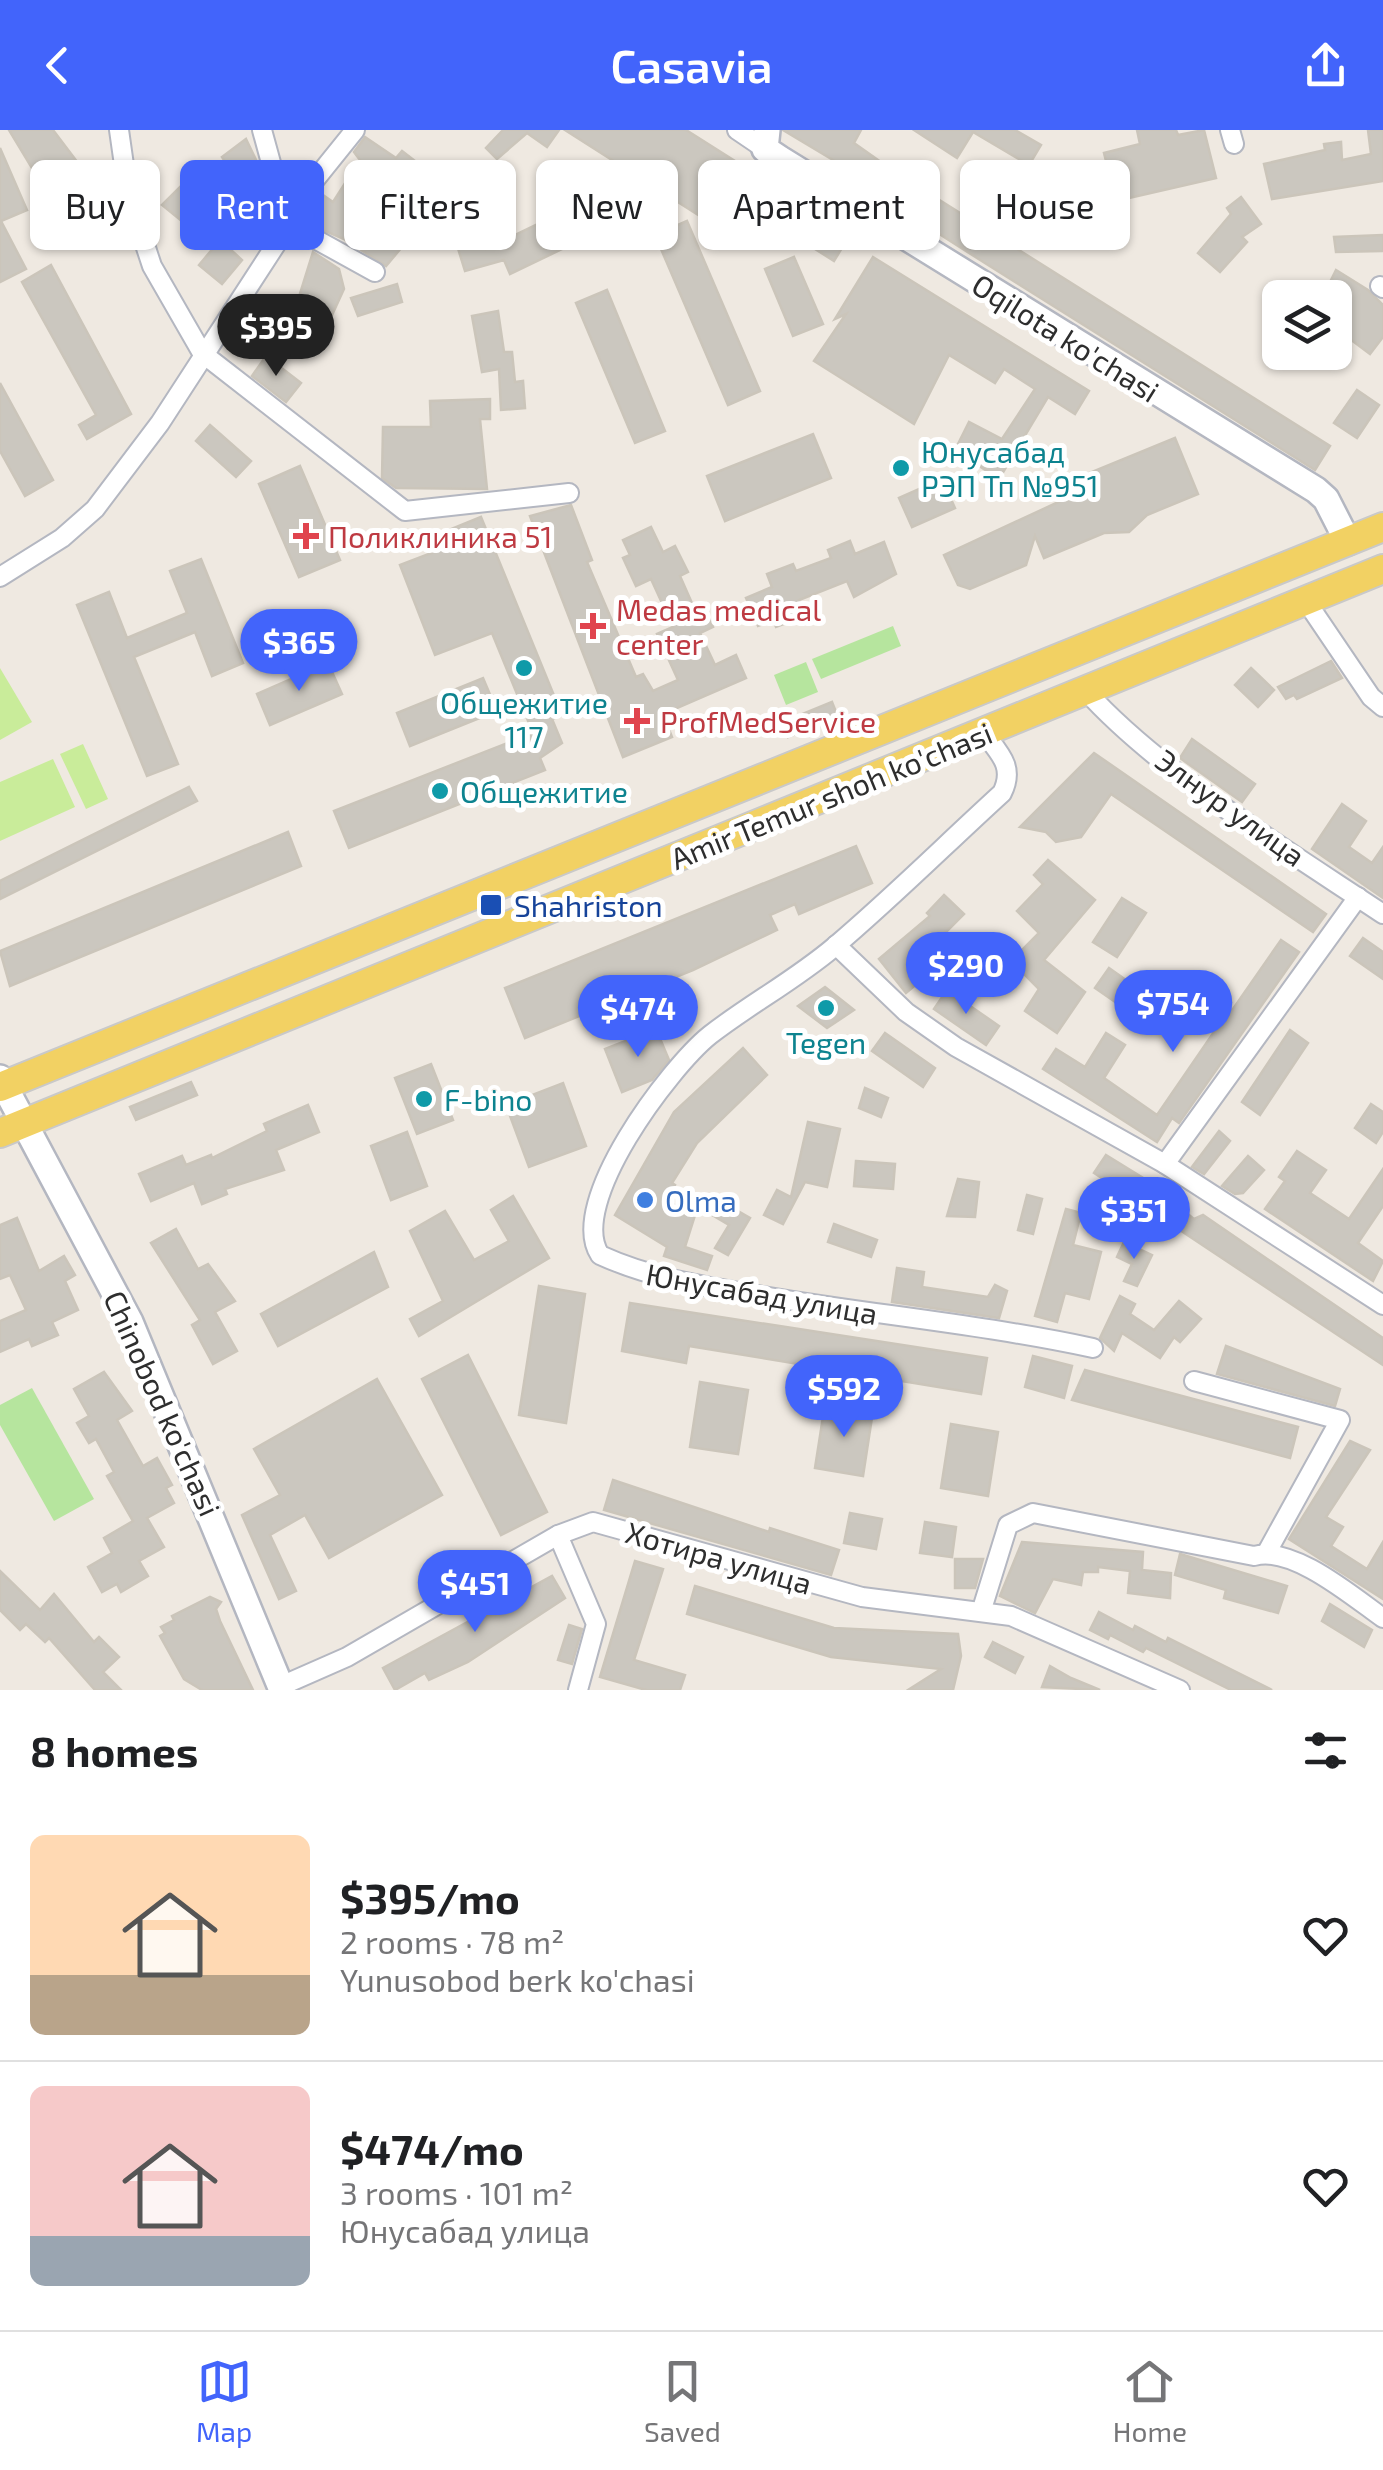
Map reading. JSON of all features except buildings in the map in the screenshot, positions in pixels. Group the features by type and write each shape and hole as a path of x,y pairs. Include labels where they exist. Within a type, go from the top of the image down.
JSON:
{"main road":[{"name":"Amir Temur shoh ko'chasi","path":"1,1084 179,1016 1383,527"},
{"name":"Amir Temur shoh ko'chasi","path":"12,1129 1383,569"},
{"path":"179,1016 198,1055"}],"street":[{"path":"119,130 128,193 152,266 202,353 405,511 570,493"},
{"path":"262,130 270,160"},
{"path":"324,172 355,130"},
{"path":"737,130 766,139"},
{"name":"Oqilota ko'chasi","path":"766,139 1316,490 1326,498 1348,542"},
{"path":"324,244 375,272"},
{"path":"0,577 62,538 96,509 160,423 269,250"},
{"path":"1306,600 1371,697 1383,707"},
{"name":"Элнур улица","path":"1086,691 1111,719 1383,914"},
{"name":"Юнусабад улица","path":"984,732 1007,764 1010,777 1002,793 836,945 707,1037 658,1090 600,1192 595,1248 600,1255 659,1279 872,1314 1017,1331 1094,1348"},
{"path":"1165,1164 1358,897"},
{"path":"836,945 906,1012 956,1047 1165,1164 1383,1305"},
{"name":"Chinobod ko'chasi","path":"1,1084 12,1129 130,1322 281,1688"},
{"path":"1194,1381 1340,1420 1267,1552"},
{"path":"982,1609 1008,1524 1034,1513 1254,1556 1267,1552 1319,1573 1383,1618"},
{"name":"Хотира улица","path":"281,1688 347,1656 558,1535 593,1522 862,1597 982,1609 1048,1630 1180,1690"},
{"path":"558,1535 596,1624 578,1690"}],"green space":[{"path":"893,626 901,646 821,679 812,659"},
{"path":"806,662 818,692 786,705 774,675"},
{"path":"0,668 32,722 0,740"},
{"path":"83,744 108,799 86,809 60,754"},
{"path":"53,759 75,807 0,841 0,782"},
{"path":"32,1388 94,1499 54,1521 0,1425 0,1405"}],"place":[{"name":"Юнусабад РЭП Тп №951","path":"901,468"},
{"name":"Поликлиника 51","path":"306,536"},
{"name":"Medas medical center","path":"593,626"},
{"name":"Общежитие 117","path":"524,668"},
{"name":"ProfMedService","path":"637,721"},
{"name":"Общежитие","path":"440,791"},
{"name":"Shahriston","path":"491,905"},
{"name":"Tegen","path":"826,1008"},
{"name":"F-bino","path":"424,1099"},
{"name":"Olma","path":"645,1200"}]}
